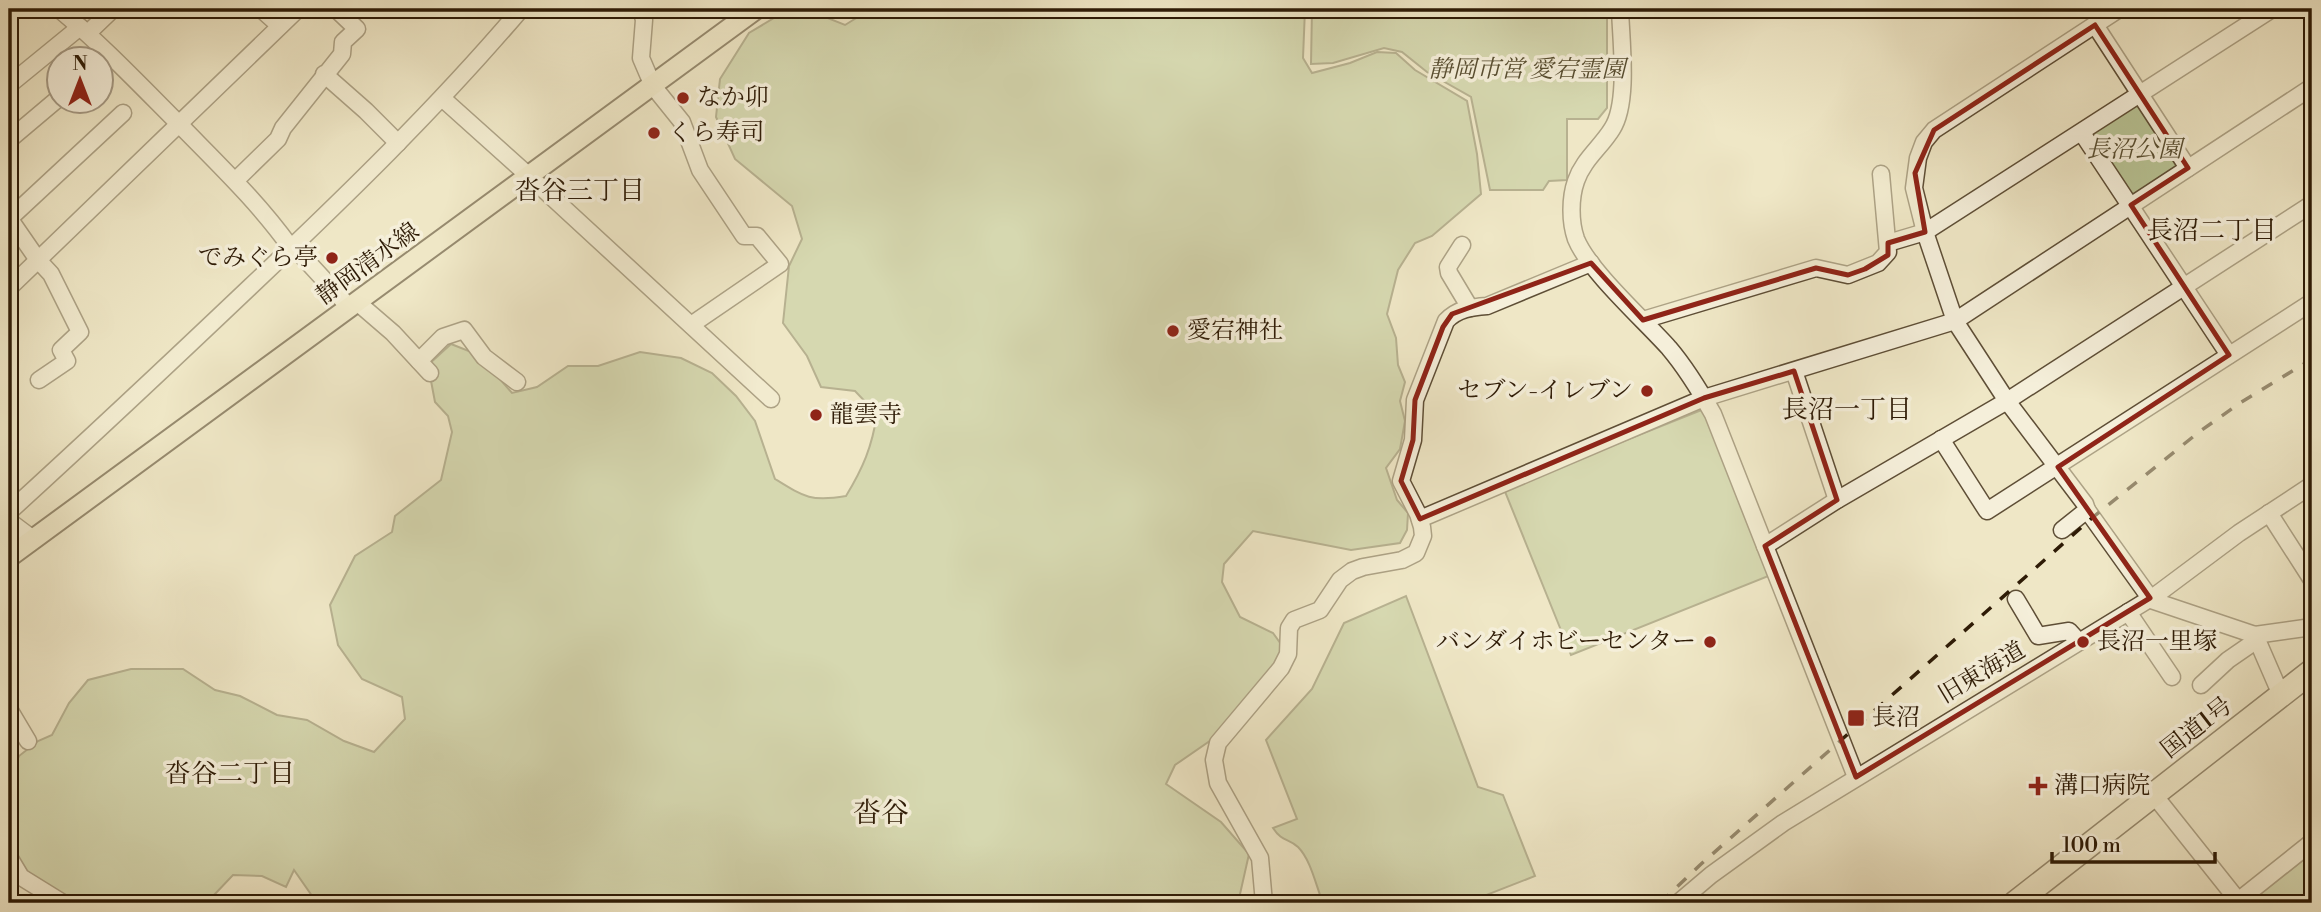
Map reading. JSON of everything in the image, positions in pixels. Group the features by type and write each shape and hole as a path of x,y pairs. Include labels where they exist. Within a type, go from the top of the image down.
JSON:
{"highway":[{"name":"国道1号","path":"2037,903 2312,671"},
{"name":"国道1号","path":"2015,903 2312,690"}],"main road":[{"name":"静岡清水線","path":"9,557 756,9"}],"street":[{"path":"59,9 84,30 97,46"},
{"path":"9,85 113,9"},
{"path":"261,9 280,26"},
{"path":"9,288 298,9"},
{"path":"236,180 278,139 283,128 342,54 344,42 356,29 337,9"},
{"path":"9,512 100,430 398,144 521,9"},
{"path":"641,9 644,20 640,58 653,86 682,122 700,170 744,236 757,236 780,264 691,325"},
{"path":"1620,9 1620,113 1612,129 1580,170 1575,182 1573,230 1591,263 1683,365 1704,398 1729,449 1856,777"},
{"path":"2119,9 1934,130 1924,142 1915,173 1916,200 1955,321 2007,401 2080,495 2087,510 2149,599 2256,637 2281,695"},
{"path":"1888,243 1925,232 2272,9"},
{"path":"2095,25 2188,168"},
{"path":"116,67 236,180 292,247 353,305 393,333 425,367 443,337 464,330 484,357 517,382"},
{"path":"324,74 398,144"},
{"path":"1420,519 1704,398 1955,321 2188,168 2311,92"},
{"path":"442,98 771,399"},
{"path":"9,140 46,109"},
{"path":"39,380 67,361 61,350 80,332 51,274 9,219 123,113"},
{"path":"2082,133 2229,355"},
{"path":"1643,320 1816,268 1848,275 1865,270 1888,252 1881,174"},
{"path":"1765,546 2007,401 2312,204"},
{"path":"1462,245 1448,267 1470,307"},
{"path":"1264,903 1260,858 1214,771 1218,743 1281,668 1288,654 1289,628 1294,620 1321,610 1333,588 1352,571 1409,558 1416,553 1423,536 1420,519 1401,481 1413,440 1415,400 1446,321 1452,314 1470,307 1487,306 1591,263"},
{"path":"1941,439 1987,511 2312,302"},
{"path":"1794,371 1838,500"},
{"name":"旧東海道","path":"1678,903 1711,874 1750,846 1856,777 2149,599 2312,485"},
{"path":"2062,530 2087,510"},
{"path":"2269,513 2312,580"},
{"path":"9,521 33,540"},
{"path":"2016,599 2038,636 2069,631 2079,642"},
{"path":"2128,611 2172,677"},
{"path":"2201,685 2256,637 2312,627"},
{"path":"9,709 28,741"},
{"path":"2158,801 2239,902 2312,842"},
{"path":"9,857 21,877 63,903"},
{"path":"9,889 21,877"}],"highlighted area":[{"path":"2095,25 2188,168 2131,205 2229,355 2058,467 2150,598 1856,777 1765,546 1837,500 1794,371 1704,398 1420,519 1401,481 1413,440 1415,400 1443,327 1452,314 1591,263 1643,320 1816,268 1848,275 1865,269 1888,255 1888,243 1925,232 1915,173 1934,130"}],"green space":[{"path":"789,9 805,9 845,25 871,9 1305,9 1303,58 1312,73 1350,63 1377,52 1396,53 1415,70 1467,101 1481,194 1432,236 1415,243 1398,270 1387,314 1396,338 1398,365 1405,382 1400,401 1405,421 1400,449 1386,468 1397,500 1408,513 1407,530 1400,543 1351,550 1253,531 1224,564 1222,582 1240,617 1273,633 1288,654 1230,727 1175,765 1166,784 1221,822 1249,854 1238,903 317,903 294,870 286,887 262,876 233,875 214,895 213,903 78,903 26,877 9,850 9,781 19,756 38,741 52,735 69,703 88,680 131,669 183,669 215,690 240,696 277,715 307,720 344,741 374,752 405,719 402,697 362,679 338,645 330,605 355,556 392,532 395,516 441,480 452,432 448,416 435,402 428,365 451,344 479,355 512,393 537,387 568,366 598,366 640,352 681,358 712,373 736,396 755,421 775,479 793,490 816,498 846,496 866,457 877,414 855,391 821,387 807,356 783,323 789,266 802,239 792,206 735,159 716,117 720,79 749,33"},
{"name":"静岡市営 愛宕霊園","path":"1312,9 1607,9 1607,108 1598,119 1567,119 1567,180 1549,181 1543,190 1490,190 1471,97 1427,72 1402,52 1384,48 1333,63 1311,64"},
{"name":"長沼公園","path":"2133,104 2139,105 2178,164 2177,169 2135,196 2129,196 2090,137 2092,131"},
{"path":"1704,409 1771,575 1571,655 1504,489"},
{"path":"1406,596 1478,787 1503,795 1535,876 1466,903 1323,903 1303,852 1279,836 1273,828 1297,819 1266,740 1312,689 1344,623"},
{"path":"2312,853 2312,903 2259,903 2255,898"}],"railway":[{"path":"1660,903 2092,518 2199,432 2240,403 2312,359"}],"place":[{"name":"なか卯","path":"683,98"},
{"name":"くら寿司","path":"654,133"},
{"name":"でみぐら亭","path":"332,258"},
{"name":"愛宕神社","path":"1173,331"},
{"name":"セブン-イレブン","path":"1647,391"},
{"name":"龍雲寺","path":"816,415"},
{"name":"バンダイホビーセンター","path":"1710,642"},
{"name":"長沼一里塚","path":"2083,642"},
{"name":"長沼","path":"1856,718"},
{"name":"溝口病院","path":"2038,786"}],"district":[{"name":"沓谷三丁目","path":"580,191"},
{"name":"長沼二丁目","path":"2212,231"},
{"name":"長沼一丁目","path":"1847,410"},
{"name":"沓谷二丁目","path":"230,774"},
{"name":"沓谷","path":"881,813"}]}
